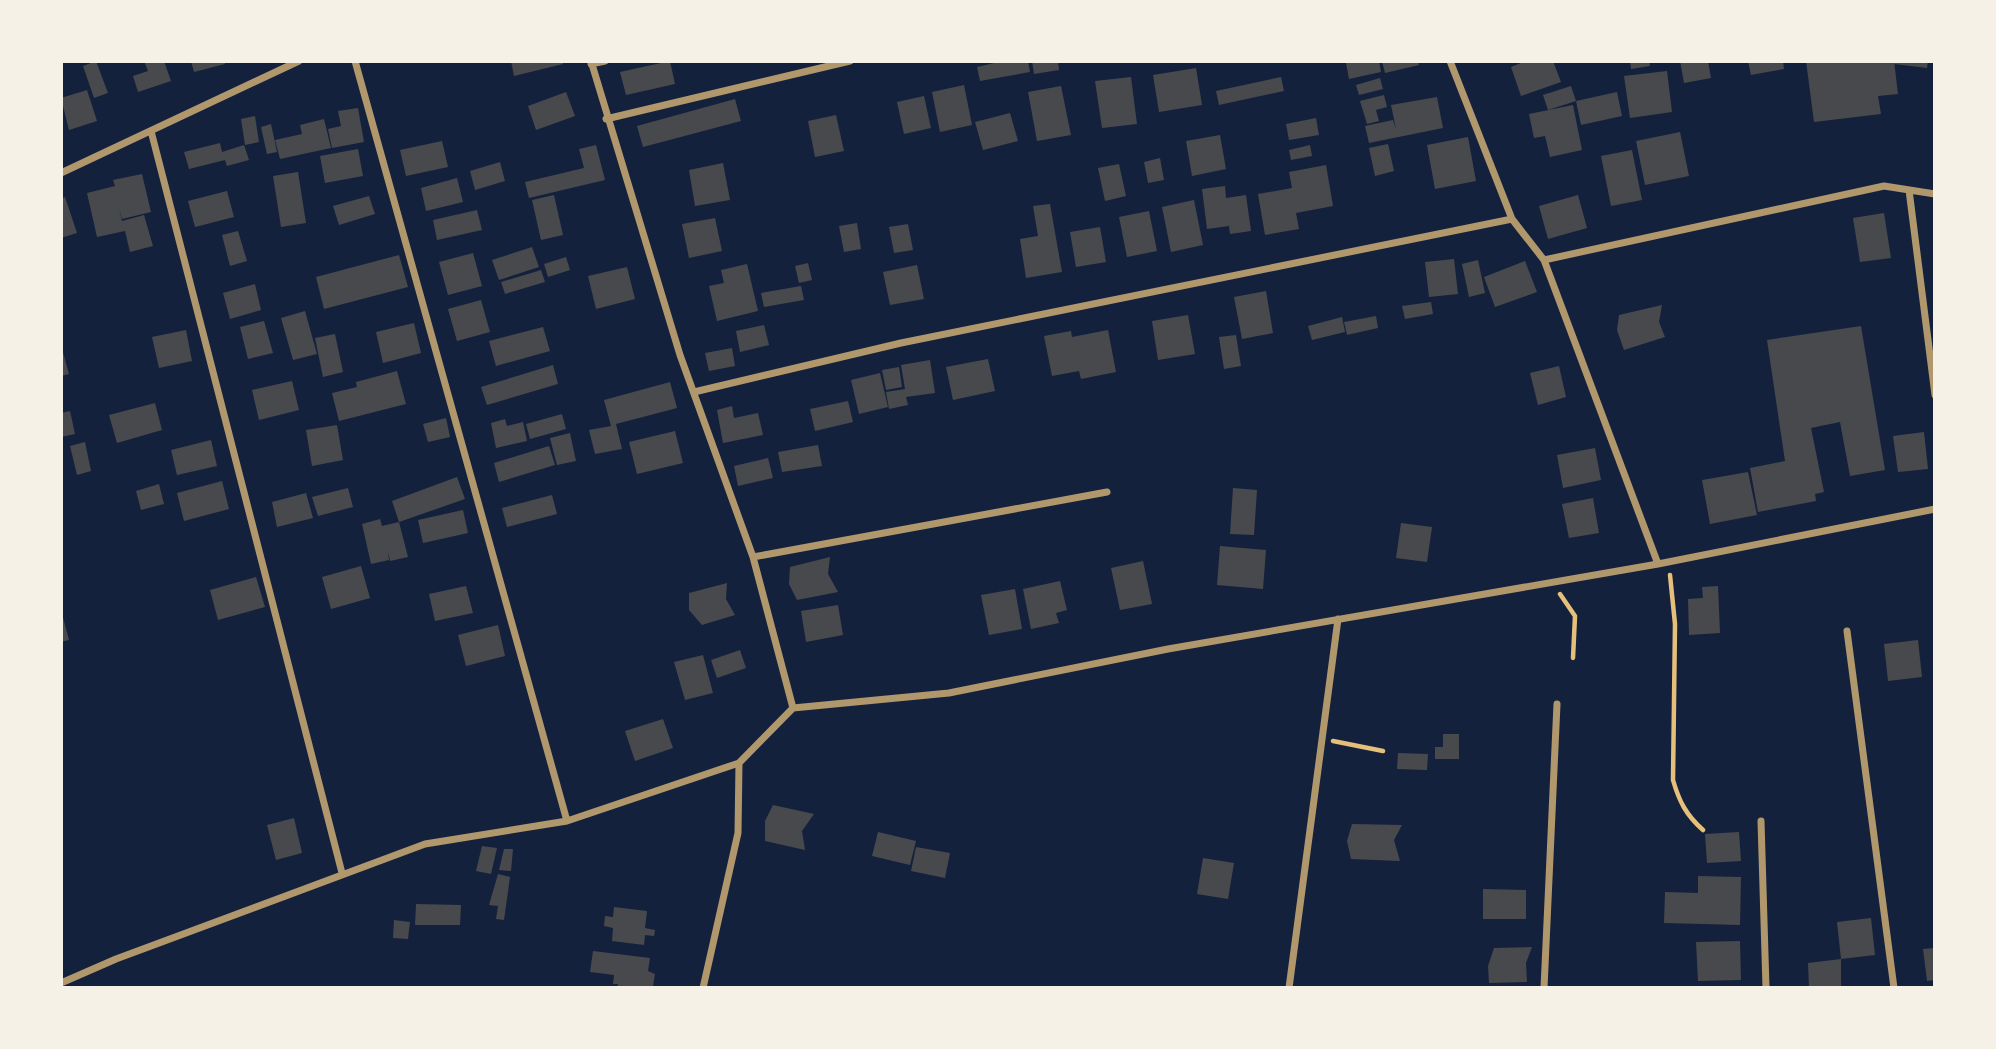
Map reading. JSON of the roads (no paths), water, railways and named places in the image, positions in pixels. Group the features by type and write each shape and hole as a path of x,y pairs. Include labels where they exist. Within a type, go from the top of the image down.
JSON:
{"street":[{"path":"61,173 299,61"},
{"path":"355,61 567,821"},
{"path":"605,61 591,62 606,119 694,392 738,523 753,557 793,708"},
{"path":"606,119 850,61"},
{"path":"1450,61 1512,219 1544,260 1658,564"},
{"path":"151,131 342,873"},
{"path":"1544,260 1884,186 1935,194"},
{"path":"1909,190 1935,395"},
{"path":"694,392 901,343 1512,219"},
{"path":"753,557 1107,492"},
{"path":"61,983 342,873 425,844 567,821 739,763 793,708 949,693 1168,649 1658,564 1935,509"},
{"path":"1289,988 1338,619"},
{"path":"1847,631 1894,988"},
{"path":"1544,988 1558,704"},
{"path":"703,988 738,833 739,763"},
{"path":"1761,821 1766,988"}]}
